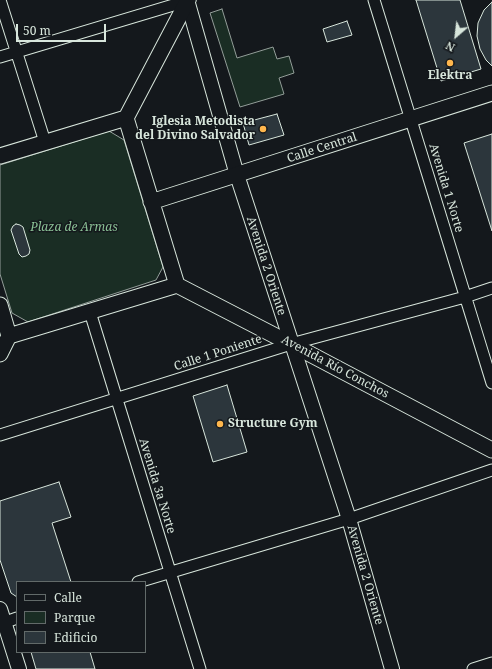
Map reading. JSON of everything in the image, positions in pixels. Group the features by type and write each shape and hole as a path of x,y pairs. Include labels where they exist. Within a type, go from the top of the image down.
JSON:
{"main road":[{"path":"9,336 177,285 126,118 188,0"},
{"name":"Calle Central","path":"151,202 492,93"},
{"path":"0,156 126,118"},
{"name":"Avenida Río Conchos","path":"177,285 492,450"},
{"path":"0,305 9,336 0,354"}],"street":[{"path":"0,0 45,142"},
{"path":"0,57 188,0"},
{"name":"Avenida 2 Oriente","path":"188,0 237,175 349,519 392,669"},
{"name":"Avenida 1 Norte","path":"374,0 492,383"},
{"name":"Calle 1 Poniente","path":"0,435 291,344 466,297 492,288"},
{"name":"Avenida 3a Norte","path":"90,312 200,669"},
{"path":"141,581 349,519 492,470"},
{"path":"5,618 19,669"},
{"path":"473,669 492,663"}],"green space":[{"path":"222,9 237,58 273,47 277,59 289,56 294,73 279,78 284,94 240,107 210,13"},
{"name":"Plaza de Armas","path":"109,131 124,140 163,267 156,280 28,322 12,313 0,274 0,165"}],"building":[{"path":"416,0 460,0 481,69 441,81"},
{"path":"492,2 492,66 486,60 480,49 477,36 478,23 484,10"},
{"path":"347,21 352,35 327,42 323,29"},
{"name":"Iglesia Metodista del Divino Salvador","path":"277,114 284,135 249,145 243,123"},
{"path":"492,134 492,231 464,143"},
{"path":"16,224 23,227 30,250 29,254 22,257 19,254 11,230"},
{"name":"Structure Gym","path":"227,385 247,452 213,462 193,396"},
{"path":"59,482 71,517 52,523 71,581 16,581 16,596 11,593 0,560 0,501"},
{"path":"31,653 90,653 95,669 36,669"}],"place":[{"name":"Elektra","path":"450,63"},
{"name":"Iglesia Metodista del Divino Salvador","path":"263,129"},
{"name":"Structure Gym","path":"220,424"}]}
